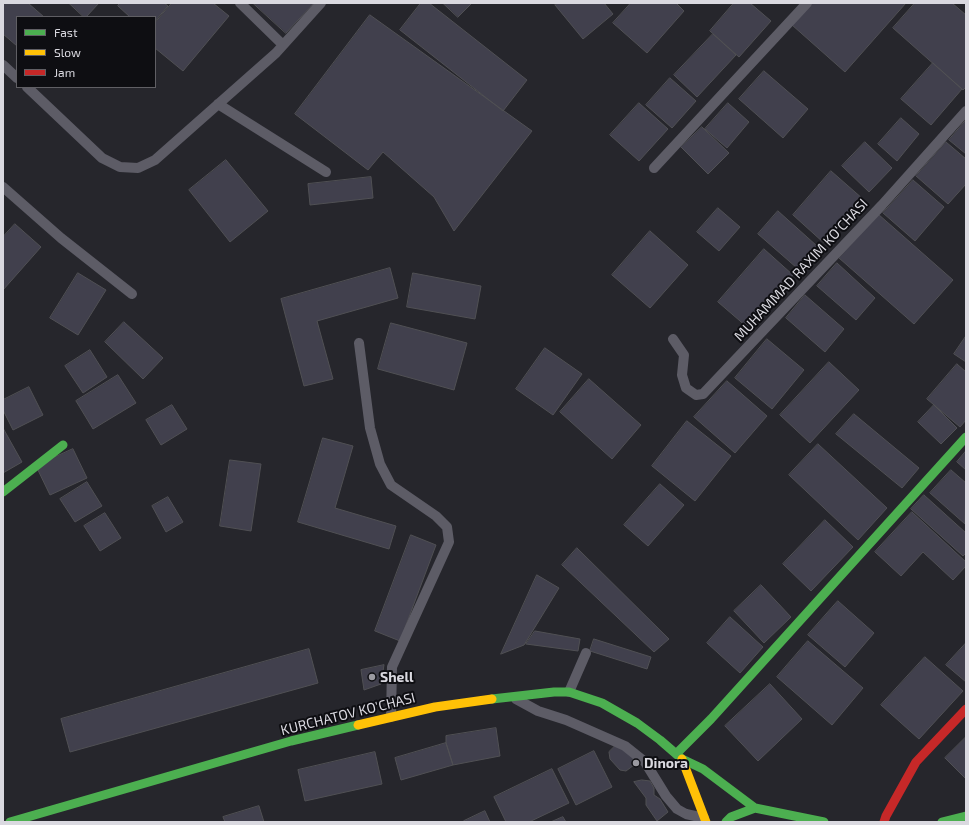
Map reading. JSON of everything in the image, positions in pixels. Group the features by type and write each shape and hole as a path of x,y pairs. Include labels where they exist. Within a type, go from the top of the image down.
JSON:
{"main road":[{"path":"679,757 711,719 966,437"},
{"path":"3,492 63,445"},
{"name":"KURCHATOV KO'CHASI","path":"10,822 291,741 391,717 435,707 511,696 569,692 602,703 637,723 660,740 679,757 702,769 755,808"},
{"path":"884,822 916,762 966,710"},
{"name":"KURCHATOV KO'CHASI","path":"679,757 705,820"},
{"path":"726,822 730,817 755,808 824,822"},
{"path":"942,822 966,816"}],"lane":[{"path":"240,3 283,45"},
{"path":"28,88 102,158 120,167 138,168 155,160 276,53 321,3"},
{"path":"654,168 807,3"},
{"path":"3,65 16,77"},
{"path":"218,104 326,172"},
{"name":"MUHAMMAD RAXIM KO'CHASI","path":"673,339 684,355 682,375 686,388 696,395 703,394 882,205 966,111"},
{"path":"3,187 61,238 132,294"},
{"path":"359,343 370,428 380,464 391,485 436,516 447,527 449,542 392,667 391,717"},
{"path":"569,692 586,653"},
{"path":"511,696 538,710 566,720 625,746 645,762 666,796 677,809 686,814 705,820"}],"building":[{"path":"3,3 28,3 43,16 16,16 16,45 3,34"},
{"path":"69,3 99,3 87,16 83,16"},
{"path":"120,3 164,3 168,6 156,20 156,16 129,16 118,6"},
{"path":"172,3 213,3 229,16 183,71 156,49 156,22"},
{"path":"253,3 314,3 286,33"},
{"path":"421,3 429,3 527,80 503,111 400,30"},
{"path":"443,3 472,3 458,17"},
{"path":"557,3 604,3 613,14 583,39 555,5"},
{"path":"631,3 676,3 684,11 647,53 613,23"},
{"path":"734,3 750,3 771,21 739,57 710,31"},
{"path":"812,3 906,3 845,72 792,25"},
{"path":"915,3 952,3 966,15 966,87 963,90 893,28"},
{"path":"370,15 532,131 454,231 434,197 383,152 368,170 295,114"},
{"path":"713,34 736,55 697,97 674,75"},
{"path":"933,63 962,89 931,125 901,99"},
{"path":"764,71 808,109 783,138 739,99"},
{"path":"670,78 696,101 672,128 646,105"},
{"path":"639,103 668,129 639,161 610,135"},
{"path":"728,103 749,122 727,148 705,129"},
{"path":"901,118 919,134 897,161 878,144"},
{"path":"966,120 966,154 949,140"},
{"path":"702,127 729,153 708,174 681,147"},
{"path":"865,142 892,168 869,192 842,166"},
{"path":"946,142 966,159 966,184 948,204 916,176"},
{"path":"226,160 268,211 230,242 189,190"},
{"path":"831,171 863,199 824,243 793,215"},
{"path":"371,177 373,198 310,205 308,184"},
{"path":"913,180 944,207 915,241 883,213"},
{"path":"718,208 740,227 719,251 697,232"},
{"path":"778,211 817,246 797,268 758,234"},
{"path":"878,214 953,280 914,324 839,258"},
{"path":"15,224 41,247 3,290 3,237"},
{"path":"650,231 688,265 650,308 612,275"},
{"path":"764,249 793,275 747,327 718,302"},
{"path":"837,263 875,298 856,320 817,286"},
{"path":"390,268 398,298 317,321 333,379 304,386 281,299"},
{"path":"78,273 106,290 78,335 50,318"},
{"path":"413,273 481,286 475,319 407,307"},
{"path":"805,295 844,329 825,352 786,318"},
{"path":"124,322 163,358 143,379 105,342"},
{"path":"391,323 467,343 454,390 378,369"},
{"path":"966,336 966,362 954,354"},
{"path":"767,339 804,370 772,409 735,378"},
{"path":"545,348 582,374 553,415 516,389"},
{"path":"90,350 107,377 83,393 65,366"},
{"path":"829,362 859,390 810,443 780,415"},
{"path":"957,364 966,372 966,420 960,427 927,399"},
{"path":"118,375 136,403 93,429 76,401"},
{"path":"589,379 641,425 612,459 560,412"},
{"path":"727,381 767,416 735,453 694,417"},
{"path":"29,387 43,415 13,430 3,410 3,400"},
{"path":"172,405 187,429 161,445 146,420"},
{"path":"934,405 957,428 941,444 918,422"},
{"path":"854,414 919,468 902,488 836,434"},
{"path":"687,421 731,456 695,501 652,466"},
{"path":"3,428 22,462 3,473"},
{"path":"323,438 353,446 335,508 396,526 389,549 298,522"},
{"path":"818,444 887,508 858,540 789,475"},
{"path":"73,449 87,478 50,495 36,466"},
{"path":"966,451 966,470 957,462"},
{"path":"230,460 261,464 251,531 220,526"},
{"path":"951,470 966,483 965,524 930,493"},
{"path":"87,482 102,506 75,522 60,499"},
{"path":"660,484 684,505 648,546 624,525"},
{"path":"924,495 966,533 966,553 963,556 911,509"},
{"path":"168,497 183,522 166,532 152,506"},
{"path":"912,512 966,562 966,566 953,580 923,552 901,576 875,552"},
{"path":"105,513 121,538 100,551 84,526"},
{"path":"825,520 853,547 811,591 783,564"},
{"path":"411,535 436,545 400,641 375,631"},
{"path":"577,548 669,639 654,652 562,565"},
{"path":"537,575 559,588 524,645 501,654"},
{"path":"761,585 791,617 764,643 734,611"},
{"path":"838,601 874,633 845,667 808,635"},
{"path":"730,617 763,647 740,673 707,643"},
{"path":"535,631 580,639 578,651 526,644"},
{"path":"594,639 651,657 647,669 590,651"},
{"path":"808,641 863,688 832,725 777,677"},
{"path":"966,643 966,682 946,665"},
{"path":"309,649 318,683 70,752 61,719"},
{"path":"925,657 963,691 919,739 881,705"},
{"name":"Shell","path":"384,665 381,684 364,690 361,670"},
{"path":"770,684 802,719 758,761 725,726"},
{"path":"496,728 500,756 453,765 446,743 446,736"},
{"path":"966,737 966,779 945,758"},
{"path":"446,743 453,765 401,780 395,758"},
{"path":"615,746 621,746 633,758 634,765 626,771 620,770 610,759 609,752"},
{"path":"594,751 612,787 576,805 558,769"},
{"path":"375,752 382,784 305,801 298,770"},
{"path":"552,769 569,803 529,822 506,822 494,797"},
{"path":"642,780 650,781 654,788 654,795 660,799 668,812 657,821 646,805 646,798 634,782"},
{"path":"259,806 264,822 225,822 223,817"},
{"path":"485,811 490,822 464,821"},
{"path":"563,817 566,822 551,822"}],"traffic: fast":[{"path":"676,754 711,719 966,437"},
{"path":"3,492 63,445"},
{"path":"492,699 554,692 569,692 602,703 637,723 682,759 703,769 755,808"},
{"path":"10,822 291,741 358,725"},
{"path":"726,822 731,817 755,808 824,822"},
{"path":"942,822 966,816"}],"traffic: slow":[{"path":"358,725 435,707 492,699"},
{"path":"682,759 706,822"}],"traffic: jam":[{"path":"884,822 916,762 966,709"}],"place":[{"name":"Shell","path":"372,677"},
{"name":"Dinora","path":"636,763"}]}
